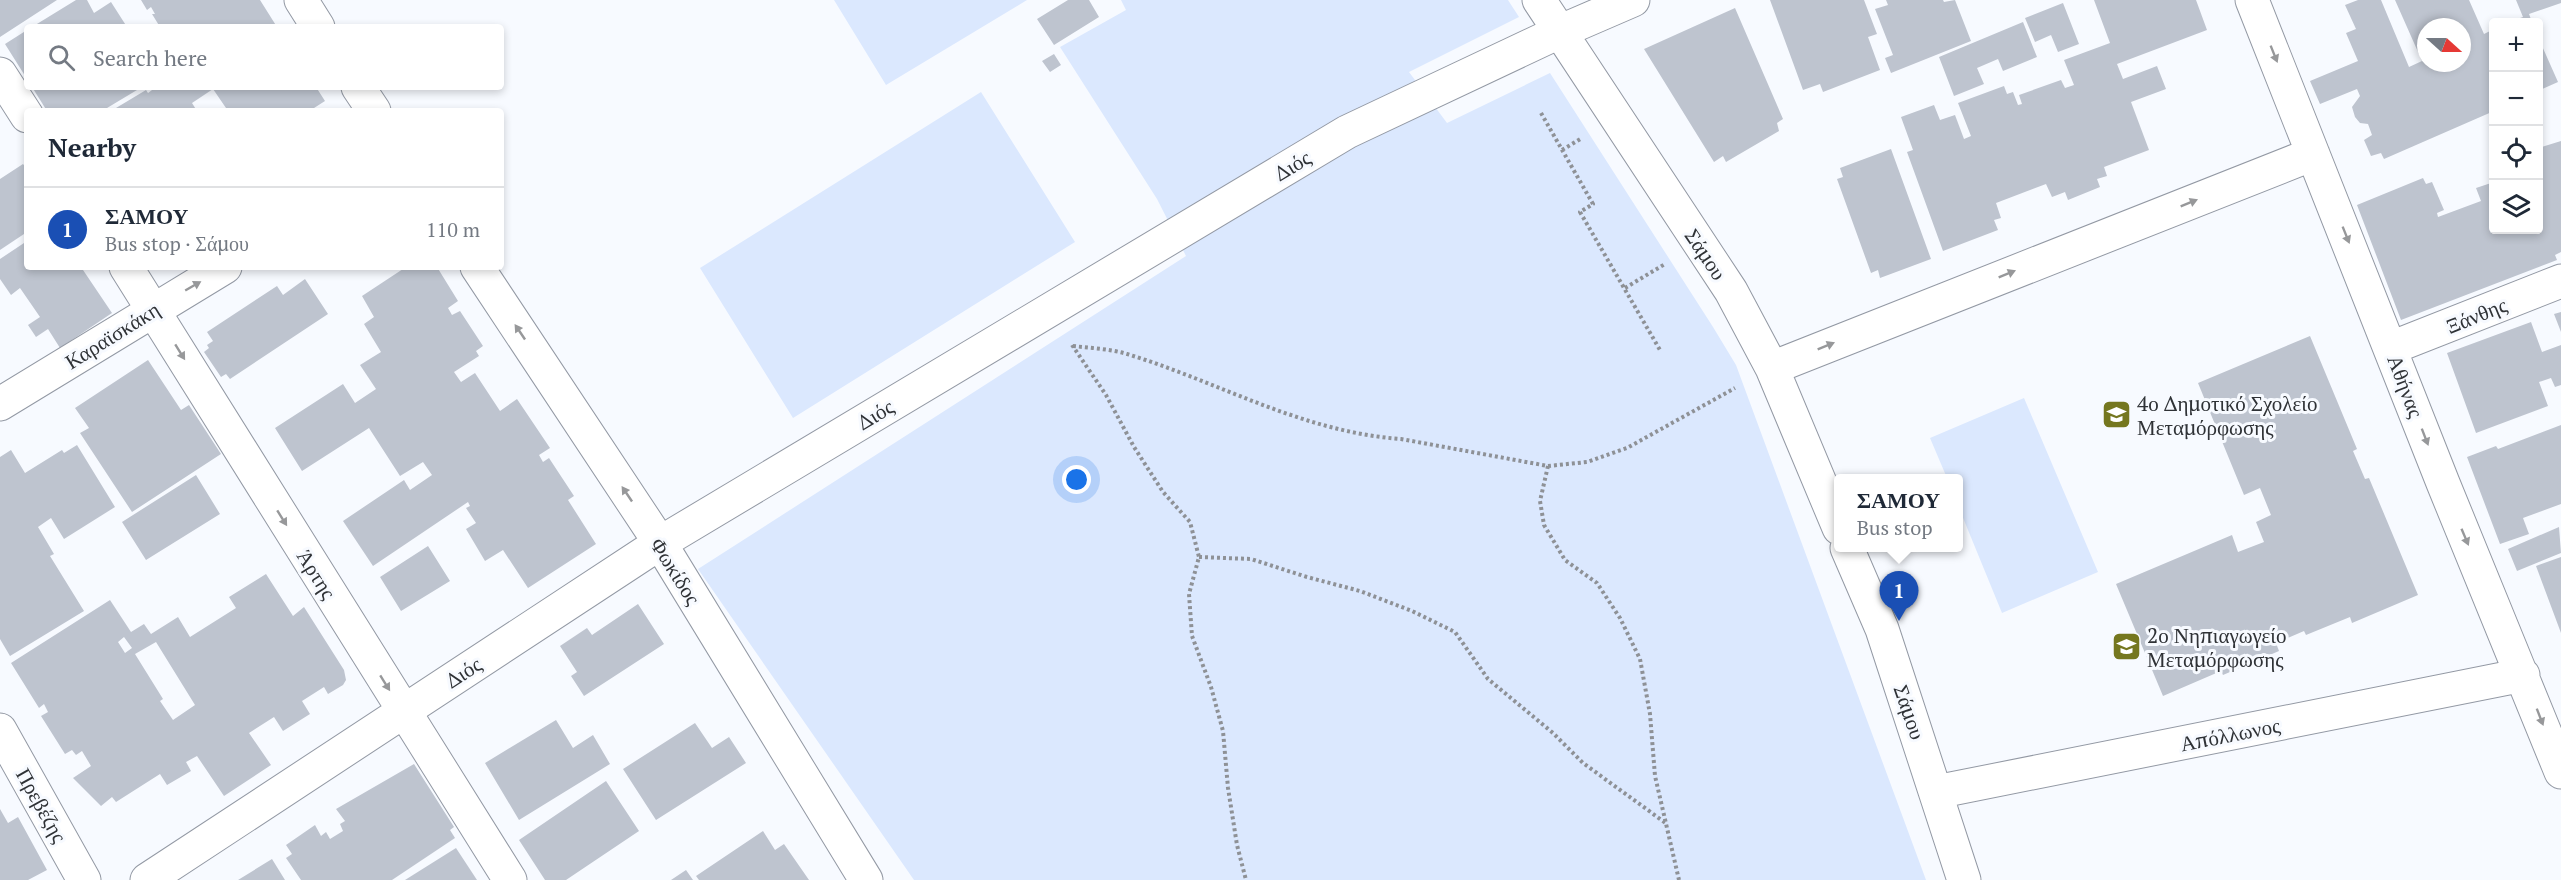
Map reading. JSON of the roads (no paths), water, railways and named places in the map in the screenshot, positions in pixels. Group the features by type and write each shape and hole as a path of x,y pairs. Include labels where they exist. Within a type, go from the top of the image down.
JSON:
{"street":[{"path":"301,0 316,24"},
{"name":"Σάμου","path":"1539,0 1731,291 1772,368 1834,516"},
{"name":"Διός","path":"147,880 660,543 1347,132 1559,32 1633,0"},
{"name":"Αθήνας","path":"2263,4 2313,154 2443,483 2561,772"},
{"path":"0,74 24,111"},
{"path":"360,90 372,108"},
{"path":"1772,368 2313,154"},
{"name":"Άρτης","path":"128,270 510,880"},
{"name":"Καραϊσκάκη","path":"0,404 220,270"},
{"name":"Φωκίδος","path":"479,270 660,543 866,880"},
{"name":"Ξάνθης","path":"2391,348 2561,281"},
{"name":"Σάμου","path":"1850,552 1882,629 1964,880"},
{"name":"Απόλλωνος","path":"1936,792 2523,675"},
{"name":"Πρεβέζης","path":"0,730 84,880"}],"place":[{"name":"4ο Δημοτικό Σχολείο Μεταμόρφωσης","path":"2116,415"},
{"name":"ΣΑΜΟΥ","path":"1899,621"},
{"name":"2ο Νηπιαγωγείο Μεταμόρφωσης","path":"2126,647"}]}
